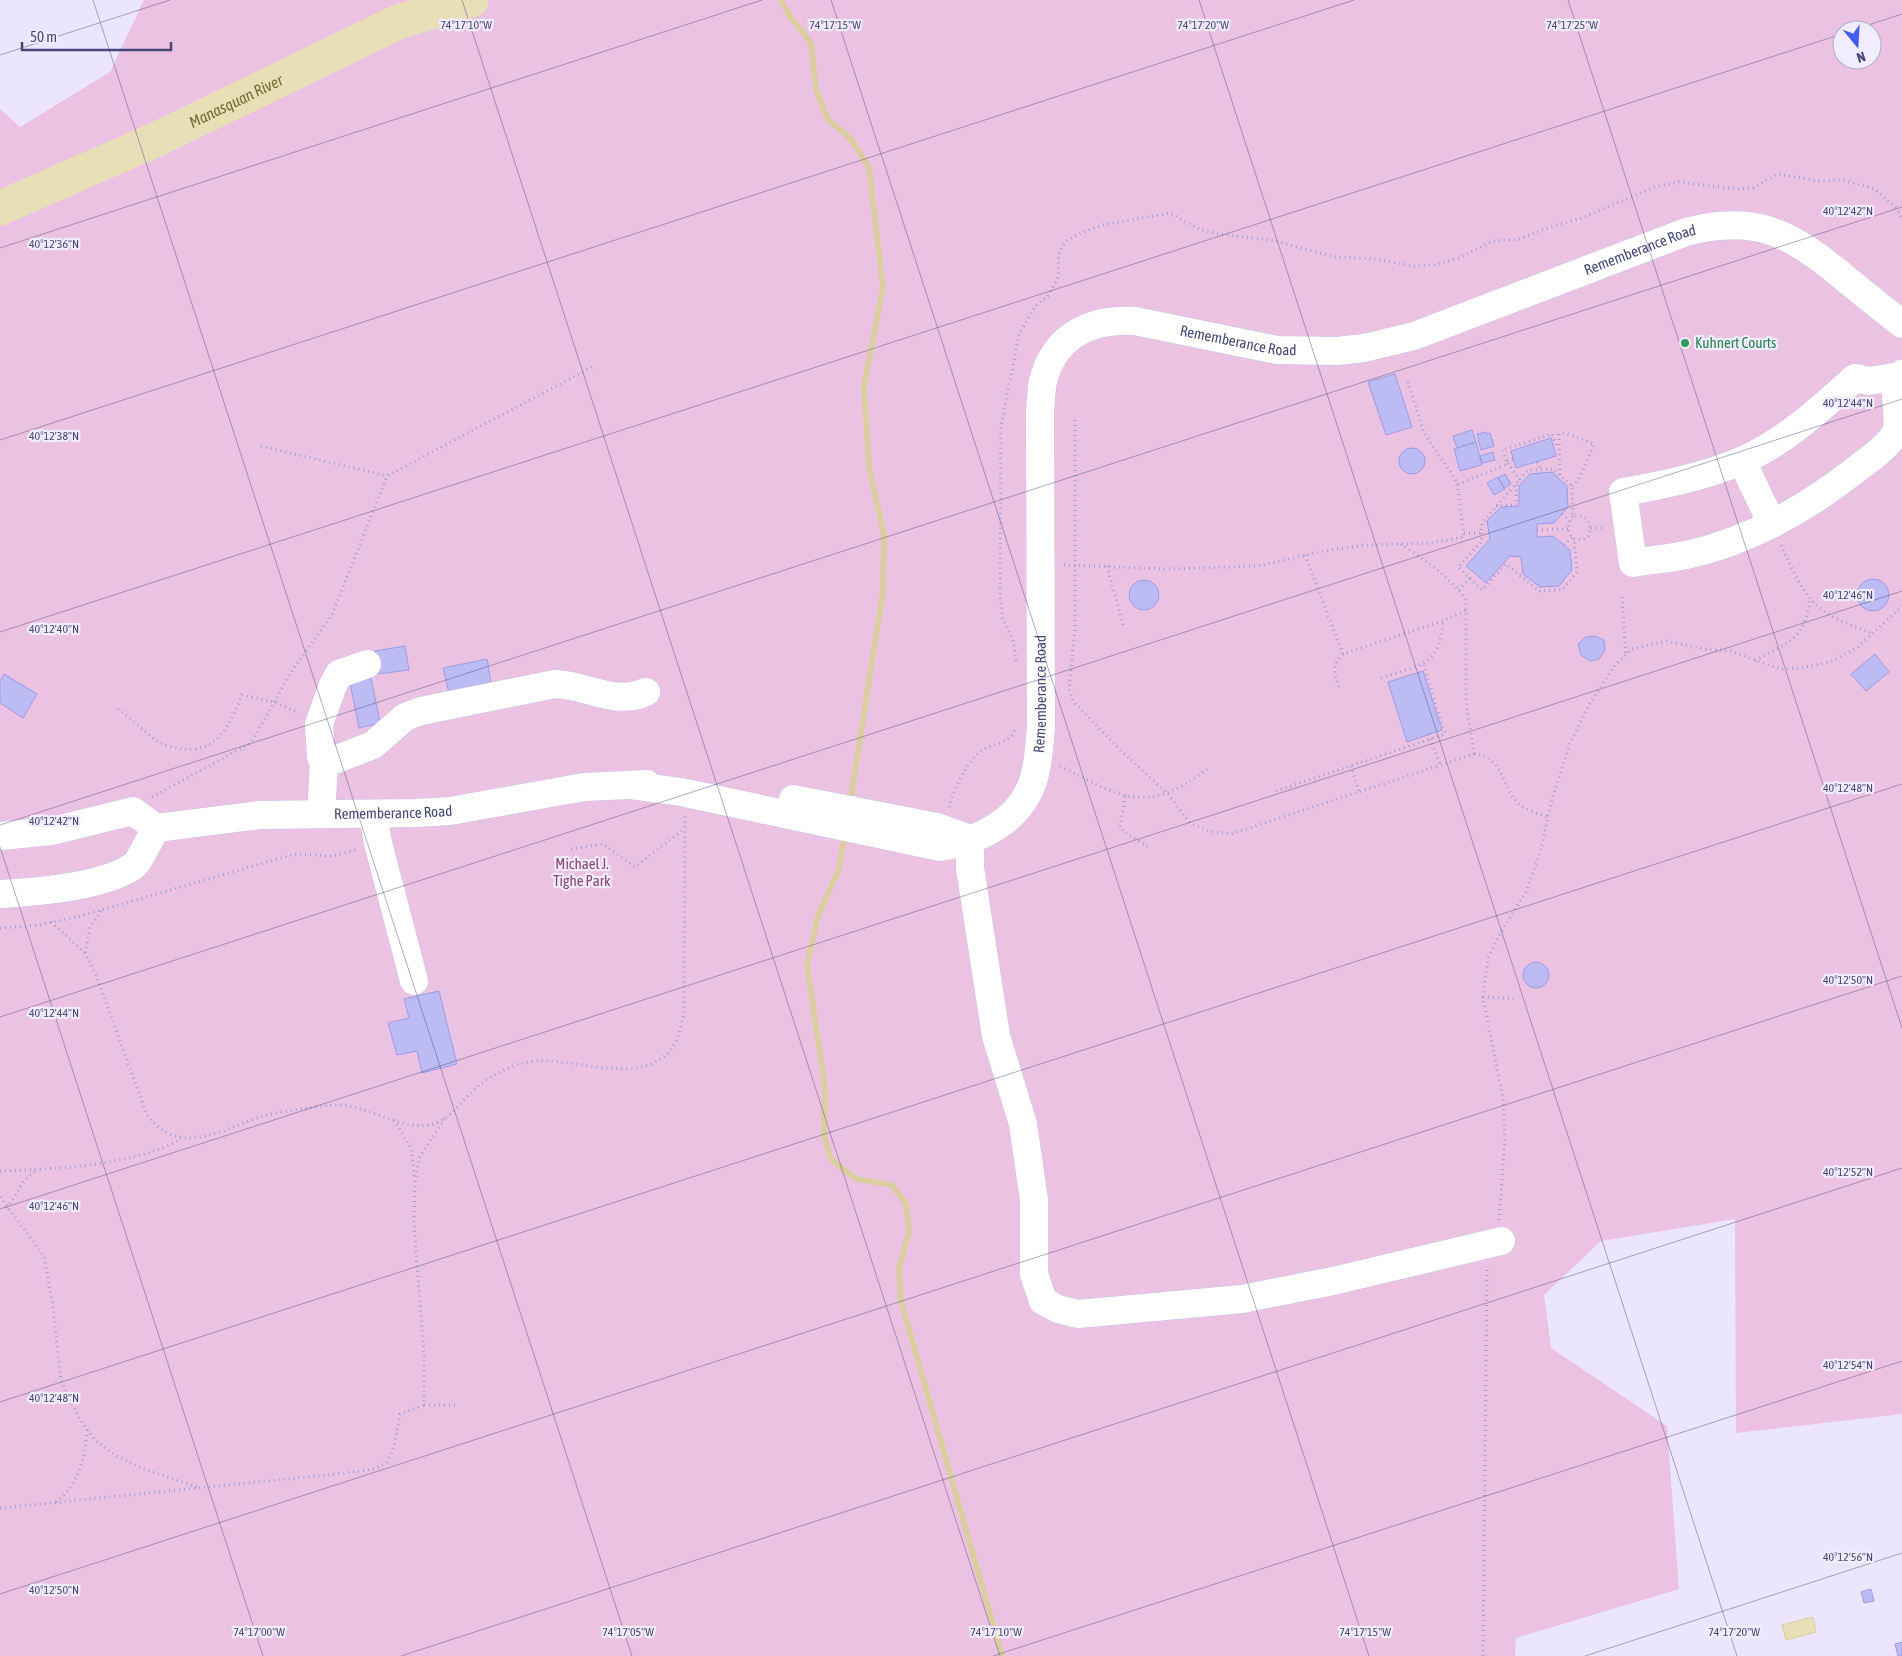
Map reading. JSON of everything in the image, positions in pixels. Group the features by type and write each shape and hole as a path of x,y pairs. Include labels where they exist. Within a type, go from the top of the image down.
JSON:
{"street":[{"name":"Rememberance Road","path":"629,785 862,821 940,847 970,840 1007,820 1018,809 1033,782 1038,755 1040,727 1041,564 1040,412 1043,382 1048,365 1068,339 1096,323 1114,320 1135,321 1277,350 1313,352 1364,348 1414,336 1686,232 1725,225 1756,226 1770,230 1807,248 1902,324"},
{"path":"1901,375 1897,393 1901,410 1896,433 1875,454 1822,495 1772,524 1727,542 1687,555 1633,563 1623,492 1694,477 1742,461 1775,442 1822,408 1855,378 1869,381 1901,375"},
{"path":"1742,461 1772,524"},
{"path":"321,814 324,764 321,757 319,724 339,674 366,664"},
{"path":"324,764 372,746 405,717 421,711 555,684 572,685 613,697 632,698 646,692"},
{"name":"Rememberance Road","path":"156,828 260,815 450,811 584,787 677,782 718,786 831,815"},
{"path":"0,836 52,830 133,811 156,828 134,867 102,879 41,892 0,894"},
{"path":"374,814 378,843 414,981"},
{"path":"970,840 970,868 996,1036 1023,1124 1034,1200 1034,1274 1043,1301 1058,1309 1078,1314 1242,1299 1333,1281 1501,1241"}],"path":[{"path":"133,811 160,792 251,743 293,668 332,615 386,476 592,367"},
{"path":"1041,564 1215,569 1258,566 1305,555 1366,545 1444,541 1464,537 1458,484 1446,463 1424,433 1407,379"},
{"path":"1075,420 1075,629 1069,689 1073,701 1119,749 1168,794 1190,823 1208,831 1231,834 1474,754 1485,755 1495,764 1517,802 1529,810 1548,817"},
{"path":"1557,429 1559,434 1557,447 1560,475"},
{"path":"1559,434 1565,433 1594,444 1579,479 1572,486"},
{"path":"1520,480 1507,463 1502,450 1531,443 1552,434 1557,447"},
{"path":"261,446 386,476"},
{"path":"1458,484 1514,459"},
{"path":"1537,462 1540,469"},
{"path":"1553,468 1560,475 1572,486 1573,516 1568,529 1573,538 1577,572 1562,590 1539,592 1506,564 1482,590 1458,567 1482,541 1482,523 1528,470 1553,468"},
{"path":"1496,506 1517,505 1516,484"},
{"path":"1562,514 1570,521"},
{"path":"1573,516 1582,516 1588,519 1591,526 1589,536 1582,540 1573,538"},
{"path":"1772,524 1799,584 1814,605 1835,618 1873,633"},
{"path":"1537,530 1568,529"},
{"path":"1464,533 1481,534"},
{"path":"1564,545 1573,538"},
{"path":"1402,544 1420,556 1459,590 1466,600 1466,701 1474,754"},
{"path":"1305,555 1343,654"},
{"path":"1107,566 1124,628"},
{"path":"1459,590 1470,578"},
{"path":"1622,597 1626,654"},
{"path":"1755,661 1789,642 1801,632 1808,616 1810,599"},
{"path":"1483,1656 1488,1280 1486,1255 1501,1241 1498,1224 1505,1138 1503,1098 1483,997 1488,958 1504,927 1526,892 1540,853 1548,817 1571,741 1589,705 1615,665 1632,649 1667,641 1704,649 1731,651 1780,669 1801,668 1830,662 1858,647 1902,606"},
{"path":"1339,687 1333,669 1335,662 1343,654 1443,621 1467,610"},
{"path":"1894,614 1902,614"},
{"path":"1381,678 1423,663 1436,654 1442,641 1443,621"},
{"path":"1276,790 1445,734 1423,663"},
{"path":"118,709 158,742 188,750 202,748 217,740 232,721 242,695 275,702 319,724"},
{"path":"1429,734 1440,765"},
{"path":"1038,755 1115,794 1141,798 1168,794 1188,784 1207,770"},
{"path":"1351,766 1359,792"},
{"path":"415,1181 419,1158 446,1117 476,1088 519,1064 541,1060 638,1070 653,1064 676,1041 684,1015 686,810 681,792"},
{"path":"1125,796 1120,828 1149,848"},
{"path":"571,849 603,844 635,867 685,829"},
{"path":"0,928 51,922 101,910 295,854 333,856 378,843"},
{"path":"85,953 90,927 101,910"},
{"path":"51,922 85,953 96,975 147,1114 164,1132 182,1138 209,1136 267,1115 324,1106 348,1106 414,1126 433,1124 446,1117"},
{"path":"1483,997 1517,999"},
{"path":"393,1119 412,1150 415,1181 414,1224 424,1356 424,1404"},
{"path":"0,1171 36,1170 120,1159 173,1144 182,1138"},
{"path":"7,1208 25,1180 36,1170"},
{"path":"0,1197 44,1256 53,1308 60,1380 69,1400 87,1430 94,1440 117,1456 142,1468 200,1488"},
{"path":"0,1508 374,1468 387,1462 394,1447 400,1414 424,1404 458,1405"},
{"path":"56,1503 66,1495 78,1477 86,1455 87,1430"}],"green space":[{"name":"Michael J. Tighe Park","path":"144,0 1902,0 1902,1414 1736,1433 1735,1219 1601,1241 1544,1295 1551,1348 1667,1426 1679,1589 1516,1638 1515,1656 0,1656 0,109 20,127 110,72"}],"shaded area":[{"path":"1813,1617 1816,1632 1786,1640 1782,1625"}],"building":[{"path":"1395,374 1412,427 1386,435 1368,382"},
{"path":"1472,430 1476,442 1457,448 1453,436"},
{"path":"1486,432 1486,434 1490,433 1494,446 1481,450 1477,434"},
{"path":"1551,438 1556,456 1516,468 1511,451"},
{"path":"1476,442 1482,465 1460,471 1454,449"},
{"path":"1412,448 1422,451 1425,461 1422,471 1412,474 1402,471 1399,461 1402,451"},
{"path":"1493,452 1495,460 1482,463 1480,456"},
{"path":"1552,472 1567,486 1568,507 1554,523 1537,524 1537,537 1553,536 1570,550 1572,570 1559,586 1540,587 1523,574 1521,557 1510,556 1486,583 1466,566 1490,539 1487,521 1501,507 1519,506 1519,486 1530,474"},
{"path":"1505,474 1511,484 1504,488 1498,478"},
{"path":"1498,477 1505,489 1494,495 1487,483"},
{"path":"1873,579 1885,583 1889,595 1885,607 1873,611 1861,607 1857,595 1861,583"},
{"path":"1144,580 1155,584 1159,595 1155,606 1144,610 1133,606 1129,595 1133,584"},
{"path":"1595,636 1604,640 1605,650 1599,659 1590,661 1581,655 1578,644 1586,637"},
{"path":"405,646 409,670 378,674 375,651"},
{"path":"1875,654 1889,672 1866,691 1851,674"},
{"path":"487,659 492,689 450,698 443,668"},
{"path":"1423,671 1442,730 1407,742 1388,682"},
{"path":"4,674 37,694 23,718 0,703 0,681"},
{"path":"371,678 380,723 359,728 350,683"},
{"path":"1536,962 1545,966 1549,975 1545,984 1536,988 1527,984 1523,975 1527,966"},
{"path":"439,991 457,1064 422,1073 417,1051 397,1055 388,1023 409,1018 404,999"},
{"path":"1871,1589 1874,1601 1864,1603 1861,1592"},
{"path":"1902,1642 1902,1656 1898,1656 1895,1644"}],"waterway":[{"name":"Manasquan River","path":"0,208 155,140 398,22 471,0"},
{"path":"781,0 789,15 811,43 816,90 828,120 850,138 869,167 883,287 864,386 869,467 884,535 883,591 850,803"},
{"path":"845,834 839,869 818,916 807,965 825,1088 824,1136 831,1159 856,1179 892,1185 906,1204 909,1232 899,1268 901,1301 1002,1656"}],"place":[{"name":"Kuhnert Courts","path":"1685,343"}]}
